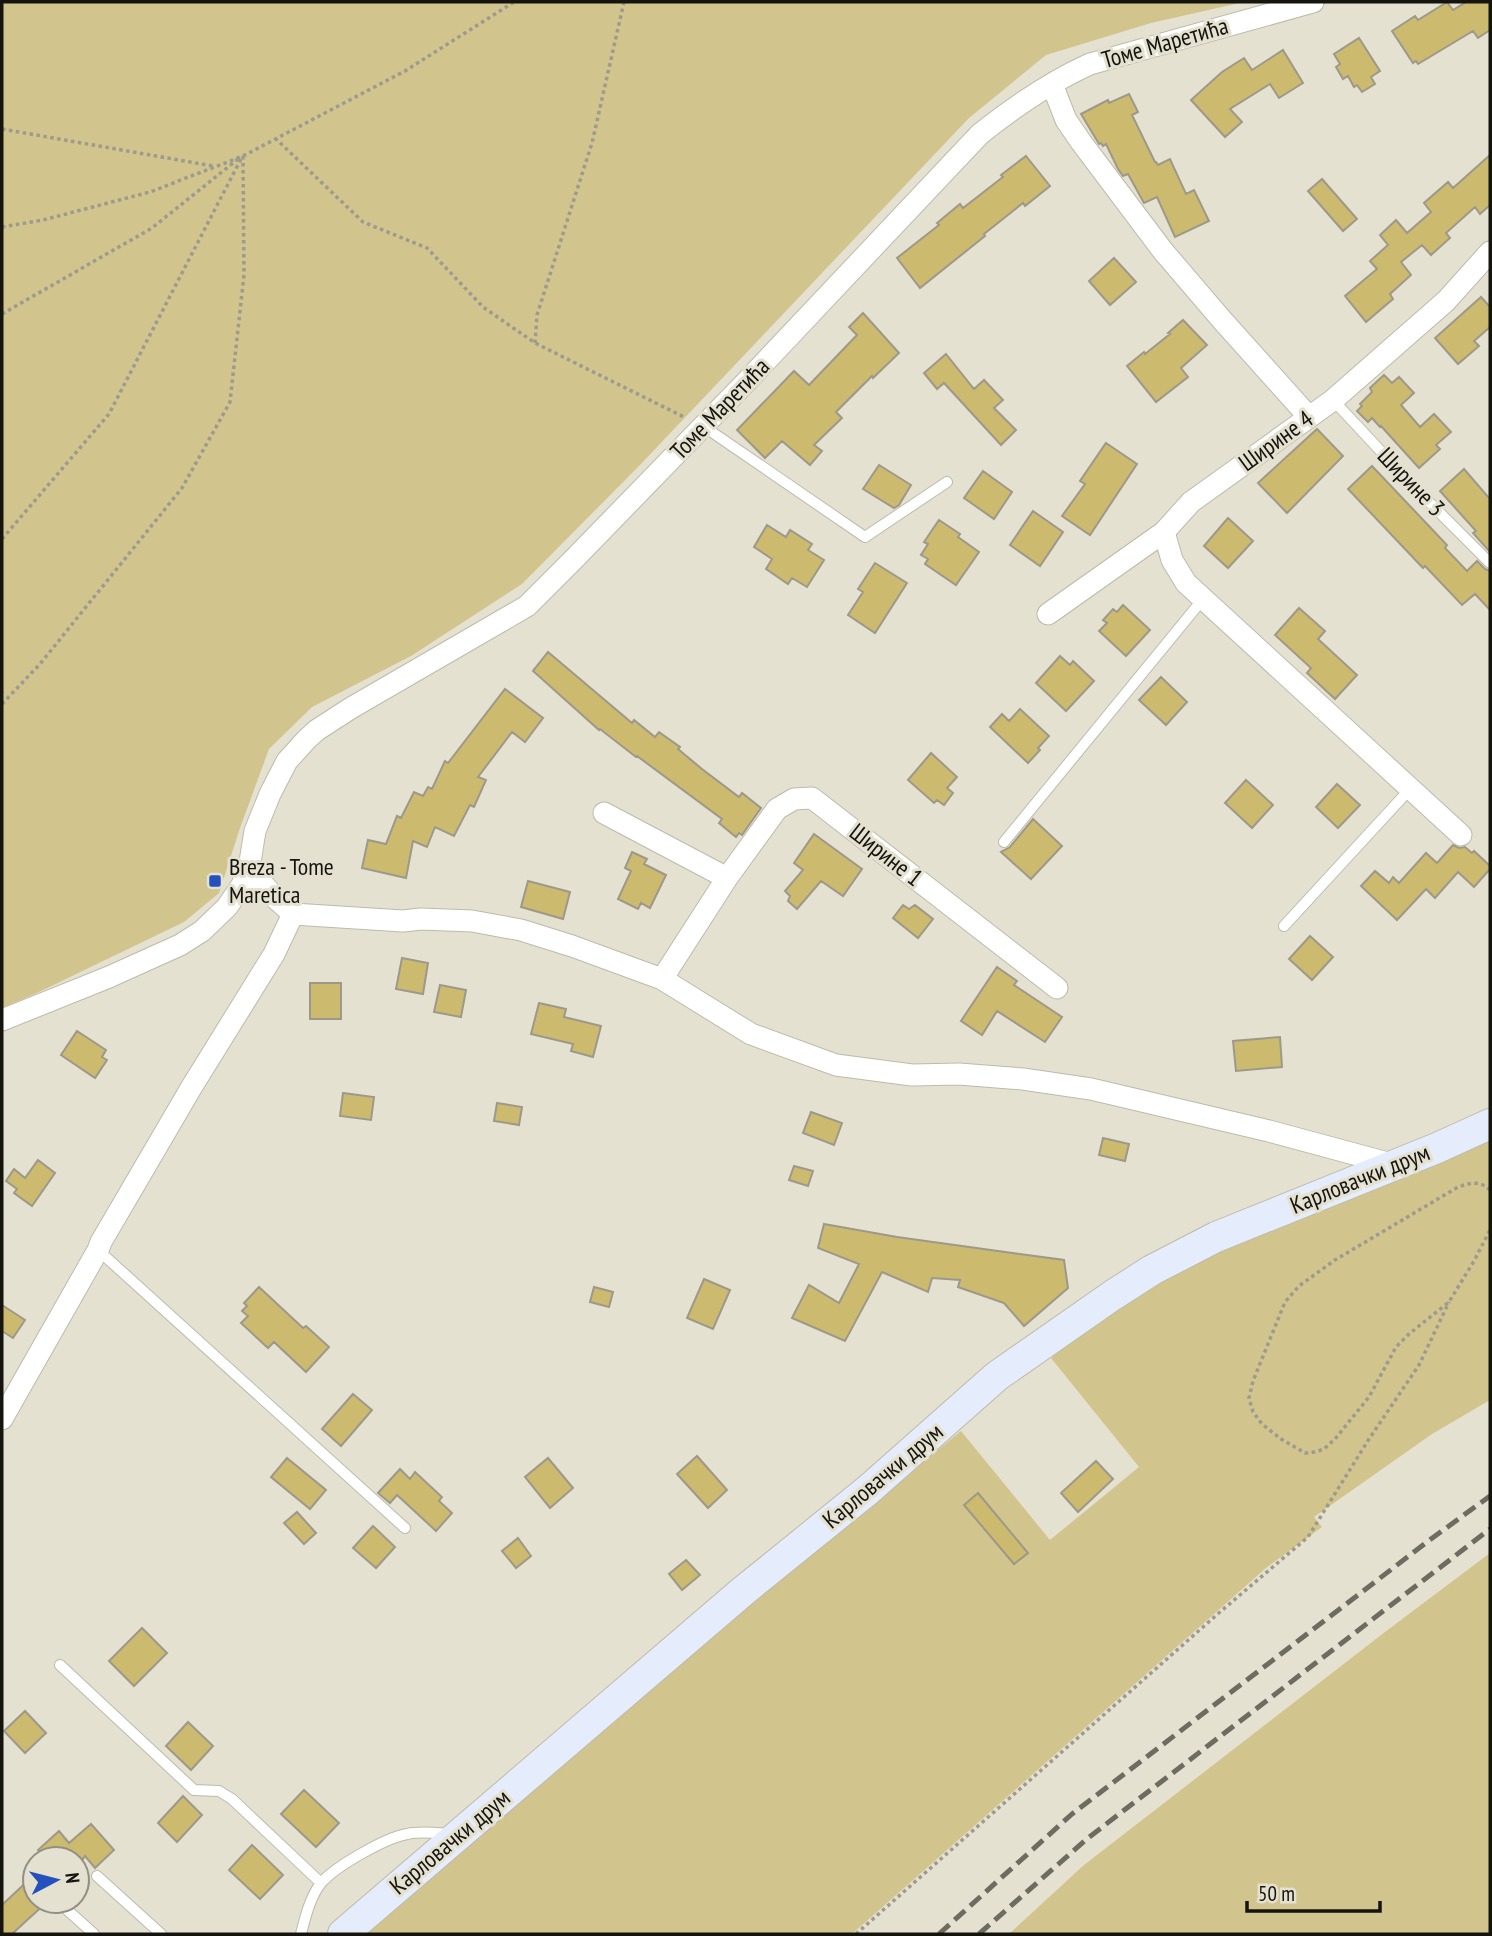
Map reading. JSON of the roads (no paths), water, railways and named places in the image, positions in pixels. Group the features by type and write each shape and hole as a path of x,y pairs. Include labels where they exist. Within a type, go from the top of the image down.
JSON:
{"main road":[{"name":"Карловачки друм","path":"343,1934 742,1592 868,1490 998,1376 1152,1270 1216,1237 1490,1124"}],"street":[{"name":"Томе Маретића","path":"2,1020 109,977 180,945 202,931 227,907 242,885 249,868 252,840 270,794 287,761 307,739 351,708 527,606 981,134 1013,108 1076,70 1108,58 1313,2"},
{"path":"1052,84 1073,131 1163,251 1309,417"},
{"name":"Ширине 4","path":"1048,614 1164,531 1191,502 1333,400 1446,301 1490,252"},
{"path":"1164,531 1172,560 1186,583 1461,835"},
{"name":"Ширине 1","path":"727,878 777,809 794,799 812,798 1057,988"},
{"path":"604,813 727,878 662,979"},
{"path":"249,868 293,914 472,921 521,930 662,979 751,1034 836,1065 912,1075 959,1074 1023,1079 1091,1089 1269,1131 1395,1165"},
{"path":"2,1419 191,1088 274,954 293,914"}],"lane":[{"name":"Ширине 3","path":"1333,400 1490,563"},
{"path":"703,426 865,537 947,482"},
{"path":"1004,842 1203,599"},
{"path":"1284,926 1410,789"},
{"path":"99,1250 405,1528"},
{"path":"60,1665 194,1790 219,1791 232,1799 321,1883"},
{"path":"301,1934 312,1900 321,1883 342,1866 388,1840 405,1834 460,1834"},
{"path":"97,1876 161,1934"},
{"path":"73,1915 94,1934"}],"railway":[{"path":"939,1934 1072,1814 1490,1496"},
{"path":"979,1934 1088,1838 1490,1529"}],"place":[{"name":"Breza - Tome Maretica","path":"215,881"}]}
